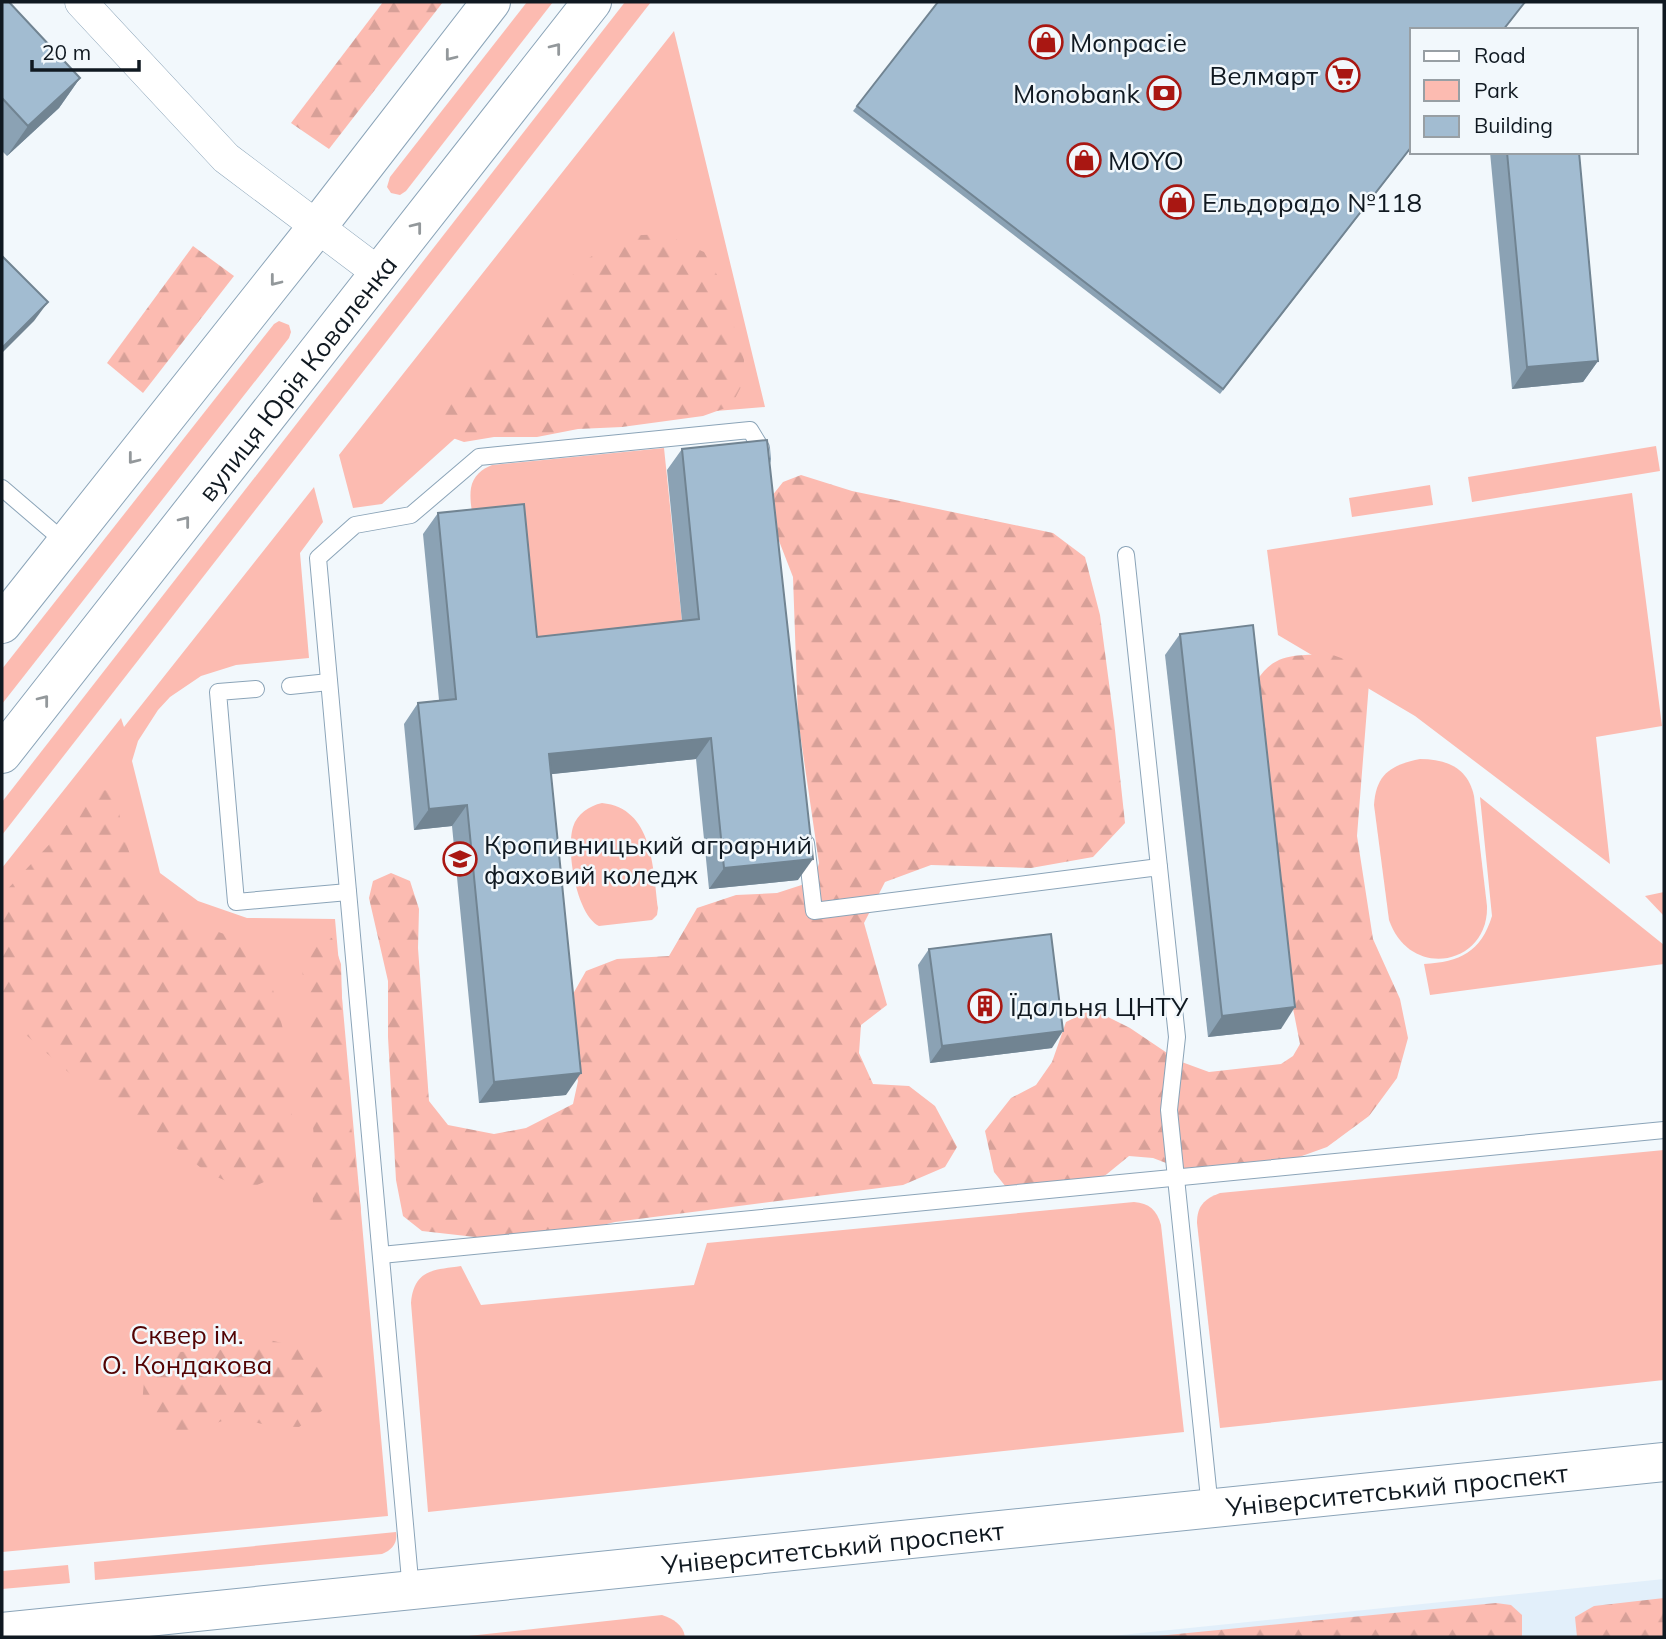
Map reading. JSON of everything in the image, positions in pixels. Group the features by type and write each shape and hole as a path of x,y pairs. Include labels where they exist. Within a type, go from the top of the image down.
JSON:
{"main road":[{"path":"2,624 317,227 491,2"},
{"name":"вулиця Юрія Коваленка","path":"2,754 592,2"},
{"name":"Університетський проспект","path":"24,1633 1664,1462"}],"street":[{"path":"81,2 226,158 380,274"}],"lane":[{"path":"411,1591 318,558 355,525 411,515 480,457 750,430 761,448 764,475"},
{"path":"2,488 66,543"},
{"path":"1126,555 1177,1037 1168,1110 1210,1508"},
{"path":"290,686 330,682"},
{"path":"256,689 218,692 236,902 348,892"},
{"path":"804,829 814,911 1159,867"},
{"path":"381,1255 1664,1130"}],"shaded area":[{"path":"1664,1579 1664,1637 1102,1637"}],"green space":[{"path":"383,2 443,2 329,149 291,123"},
{"path":"527,2 553,2 406,191 400,195 391,193 387,187 390,177"},
{"path":"625,2 651,2 2,835 2,802"},
{"path":"674,31 765,407 462,432 382,504 353,508 339,455"},
{"path":"664,234 704,252 721,282 744,360 743,383 731,406 703,416 622,427 578,429 537,437 494,437 464,442 447,436 439,424 440,410 457,386 497,357 517,333 558,297 580,264 622,236"},
{"path":"193,246 234,276 143,393 107,363"},
{"path":"279,321 289,325 289,338 2,704 2,669"},
{"path":"1656,446 1660,471 1472,502 1468,477"},
{"path":"664,448 684,641 523,658 481,548 471,504 471,488 476,477 492,465"},
{"path":"801,475 852,491 1053,533 1085,557 1100,615 1125,823 1093,857 1031,868 931,865 885,882 864,923 887,1005 861,1025 859,1053 873,1084 909,1086 935,1106 957,1147 945,1167 903,1185 615,1222 553,1237 484,1238 422,1231 403,1216 396,1180 388,1037 388,981 369,898 373,881 391,873 410,881 419,909 418,948 429,1101 448,1125 494,1134 526,1128 573,1104 578,1081 567,1036 569,1001 586,971 617,959 669,956 697,908 736,895 777,893 814,881 819,863 798,719 793,577 774,528 768,501 783,482"},
{"path":"1430,485 1433,505 1352,517 1349,498"},
{"name":"Сквер ім. О. Кондакова","path":"314,487 323,522 300,553 309,658 236,665 201,676 170,697 158,710 138,741 132,761 160,873 198,901 247,918 335,919 388,1516 2,1552 2,868 121,718 124,727"},
{"path":"1632,493 1662,726 1596,737 1610,864 1415,716 1278,635 1267,550"},
{"path":"1330,654 1355,663 1369,683 1357,836 1373,939 1400,999 1408,1038 1397,1078 1369,1116 1327,1147 1277,1165 1200,1176 1153,1158 1129,1156 1074,1195 1014,1197 994,1172 985,1131 1011,1098 1036,1085 1052,1062 1066,1022 1092,1009 1130,1028 1179,1061 1209,1072 1281,1064 1293,1056 1300,1044 1284,963 1257,681 1271,664 1280,660"},
{"path":"1420,759 1439,761 1455,767 1467,778 1474,796 1487,906 1484,926 1475,942 1462,952 1447,958 1430,958 1413,952 1399,939 1389,920 1374,805 1375,794 1382,778 1393,768"},
{"path":"105,790 116,797 129,851 144,883 155,897 186,919 257,946 271,982 287,1045 293,1132 284,1173 246,1190 206,1172 153,1129 75,1078 25,1034 2,1005 2,895 60,833 87,799"},
{"path":"1480,797 1664,945 1664,964 1430,995 1424,964 1448,961 1467,953 1482,938 1492,916"},
{"path":"602,803 619,807 632,816 647,842 652,859 658,908 657,915 652,920 599,926 584,909 572,865 571,837 575,822 581,814"},
{"path":"1664,892 1664,916 1645,896"},
{"path":"320,935 332,938 341,964 344,1067 361,1210 352,1231 333,1235 315,1222 311,1182 314,1139 302,955"},
{"path":"1664,1150 1664,1380 1220,1428 1197,1223 1202,1204 1210,1198 1220,1193"},
{"path":"1134,1202 1152,1208 1161,1225 1184,1432 428,1512 411,1303 416,1283 427,1273 461,1266 481,1305 694,1285 707,1243"},
{"path":"266,1339 313,1351 323,1371 326,1408 299,1427 270,1426 233,1417 192,1432 161,1433 142,1405 145,1369 179,1352 219,1350"},
{"path":"396,1532 393,1546 382,1554 95,1580 94,1562"},
{"path":"68,1565 70,1583 2,1589 2,1571"},
{"path":"1664,1598 1664,1637 1577,1637 1575,1617 1594,1606"},
{"path":"1496,1603 1511,1605 1522,1615 1522,1637 1147,1637"},
{"path":"662,1615 677,1623 685,1637 459,1637"}],"building":[{"path":"2,2 9,2 80,78 28,126 2,98"},
{"path":"938,2 1525,2 1505,28 1410,28 1410,149 1223,389 857,106"},
{"path":"1507,154 1579,154 1598,361 1527,367"},
{"path":"2,256 48,302 2,348"},
{"path":"767,440 813,859 724,868 711,738 549,754 581,1073 494,1082 467,805 429,809 418,703 456,699 438,513 524,504 537,637 699,619 682,449"},
{"path":"1253,625 1295,1007 1222,1016 1180,634"},
{"name":"Їдальня ЦНТУ","path":"1051,934 1063,1031 942,1046 929,949"}],"place":[{"name":"Monpacie","path":"1046,42"},
{"name":"Велмарт","path":"1343,75"},
{"name":"Monobank","path":"1164,93"},
{"name":"MOYO","path":"1084,160"},
{"name":"Ельдорадо №118","path":"1177,202"},
{"name":"Кропивницький аграрний фаховий коледж","path":"460,859"},
{"name":"Їдальня ЦНТУ","path":"985,1006"}]}
